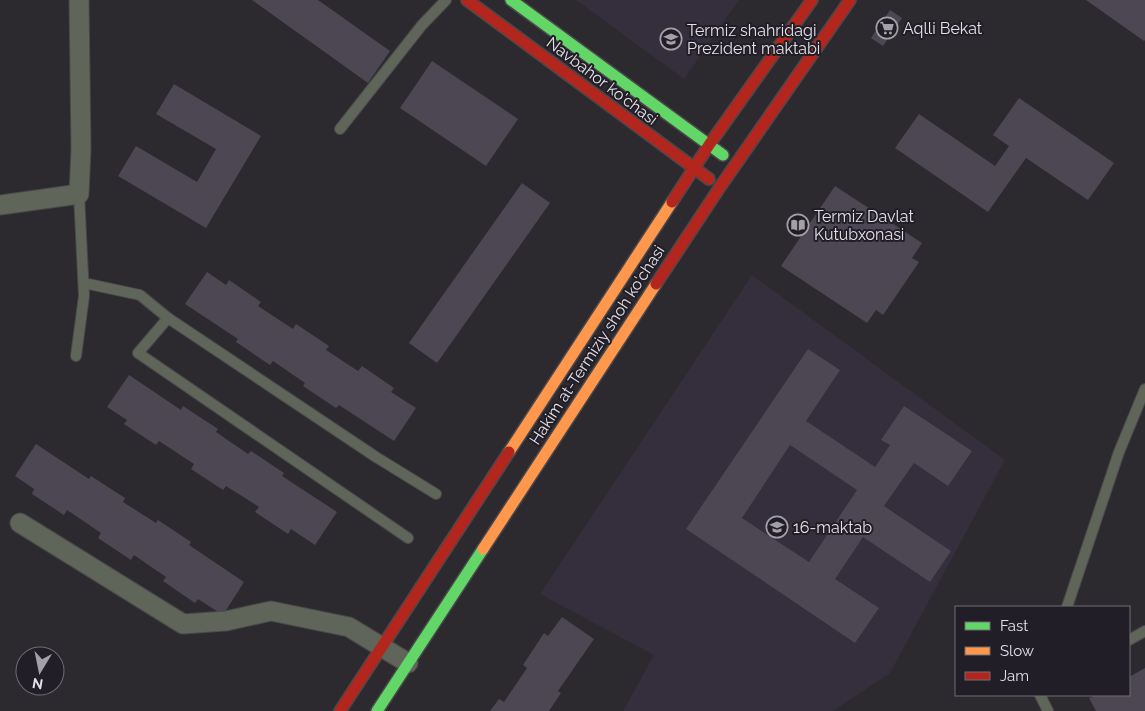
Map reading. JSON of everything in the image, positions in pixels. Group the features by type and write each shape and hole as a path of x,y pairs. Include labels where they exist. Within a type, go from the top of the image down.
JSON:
{"main road":[{"name":"Navbahor ko'chasi","path":"467,0 720,187"},
{"name":"Navbahor ko'chasi","path":"511,0 736,165"},
{"name":"Hakim at-Termiziy shoh ko'chasi","path":"340,711 525,430 693,168 812,0"},
{"name":"Hakim at-Termiziy shoh ko'chasi","path":"377,711 720,187 850,0"}],"street":[{"path":"0,205 79,194 81,149 79,0"},
{"path":"20,523 183,624 226,621 270,611 349,627 408,663"}],"lane":[{"path":"340,128 422,25 446,0"},
{"path":"76,356 84,296 79,194"},
{"path":"84,283 140,295 168,318 376,457 436,494"},
{"path":"168,318 138,353 408,538"},
{"path":"1067,606 1119,452 1145,389"},
{"path":"1130,639 1145,631"},
{"path":"1040,696 1048,711"}],"shaded area":[{"name":"Termiz shahridagi Prezident maktabi","path":"576,0 739,0 684,79"},
{"name":"16-maktab","path":"752,275 1005,460 890,673 833,711 623,711 654,655 540,594"}],"building":[{"path":"252,0 318,0 390,51 368,83"},
{"path":"1086,0 1145,0 1145,40 1144,41"},
{"name":"Aqlli Bekat","path":"890,10 902,18 883,46 871,38"},
{"path":"432,61 518,119 486,166 400,108"},
{"path":"174,84 261,136 206,228 118,176 136,146 197,182 216,149 156,114"},
{"path":"1019,98 1114,163 1088,200 1026,158 988,212 895,148 919,114 995,166 1009,146 993,135"},
{"path":"522,183 550,203 437,363 409,343"},
{"path":"835,186 922,243 912,258 919,262 883,315 876,310 867,323 781,266"},
{"path":"207,272 226,285 229,280 261,302 258,306 293,329 296,324 329,346 326,350 358,371 362,366 394,388 391,392 416,408 394,441 339,405 336,408 303,386 305,383 273,361 270,365 236,342 238,339 185,304"},
{"path":"808,349 840,370 806,421 875,467 890,445 881,440 904,406 972,451 948,486 914,463 884,506 951,551 930,582 863,537 835,579 879,608 855,643 686,529","holes":["790,445 857,490 809,562 742,518"]},
{"path":"129,375 181,410 183,406 218,429 216,432 248,454 251,451 284,473 282,476 337,512 315,545 291,529 288,534 255,512 259,507 226,486 223,490 191,469 194,464 159,441 156,445 124,424 127,420 107,407"},
{"path":"36,444 89,479 91,476 125,498 123,502 156,523 158,520 191,542 189,545 244,582 223,615 198,599 195,603 163,581 166,577 134,555 131,560 98,538 101,533 67,510 64,515 32,494 34,489 15,476"},
{"path":"562,617 594,639 558,691 561,693 549,711 490,711 499,699 504,702 527,668 523,665 544,633 548,636"},
{"path":"1145,668 1145,711 1096,711 1089,698 1094,696 1130,696 1130,676"}],"traffic: fast":[{"path":"511,0 723,155"},
{"path":"377,711 483,549"}],"traffic: slow":[{"path":"509,452 672,202"},
{"path":"483,549 656,284"}],"traffic: jam":[{"path":"467,0 709,179"},
{"path":"672,202 709,145 812,0"},
{"path":"656,284 720,187 850,0"},
{"path":"340,711 509,452"}],"place":[{"name":"Aqlli Bekat","path":"887,28"},
{"name":"Termiz shahridagi Prezident maktabi","path":"671,39"},
{"name":"Termiz Davlat Kutubxonasi","path":"798,225"},
{"name":"16-maktab","path":"777,527"}]}
